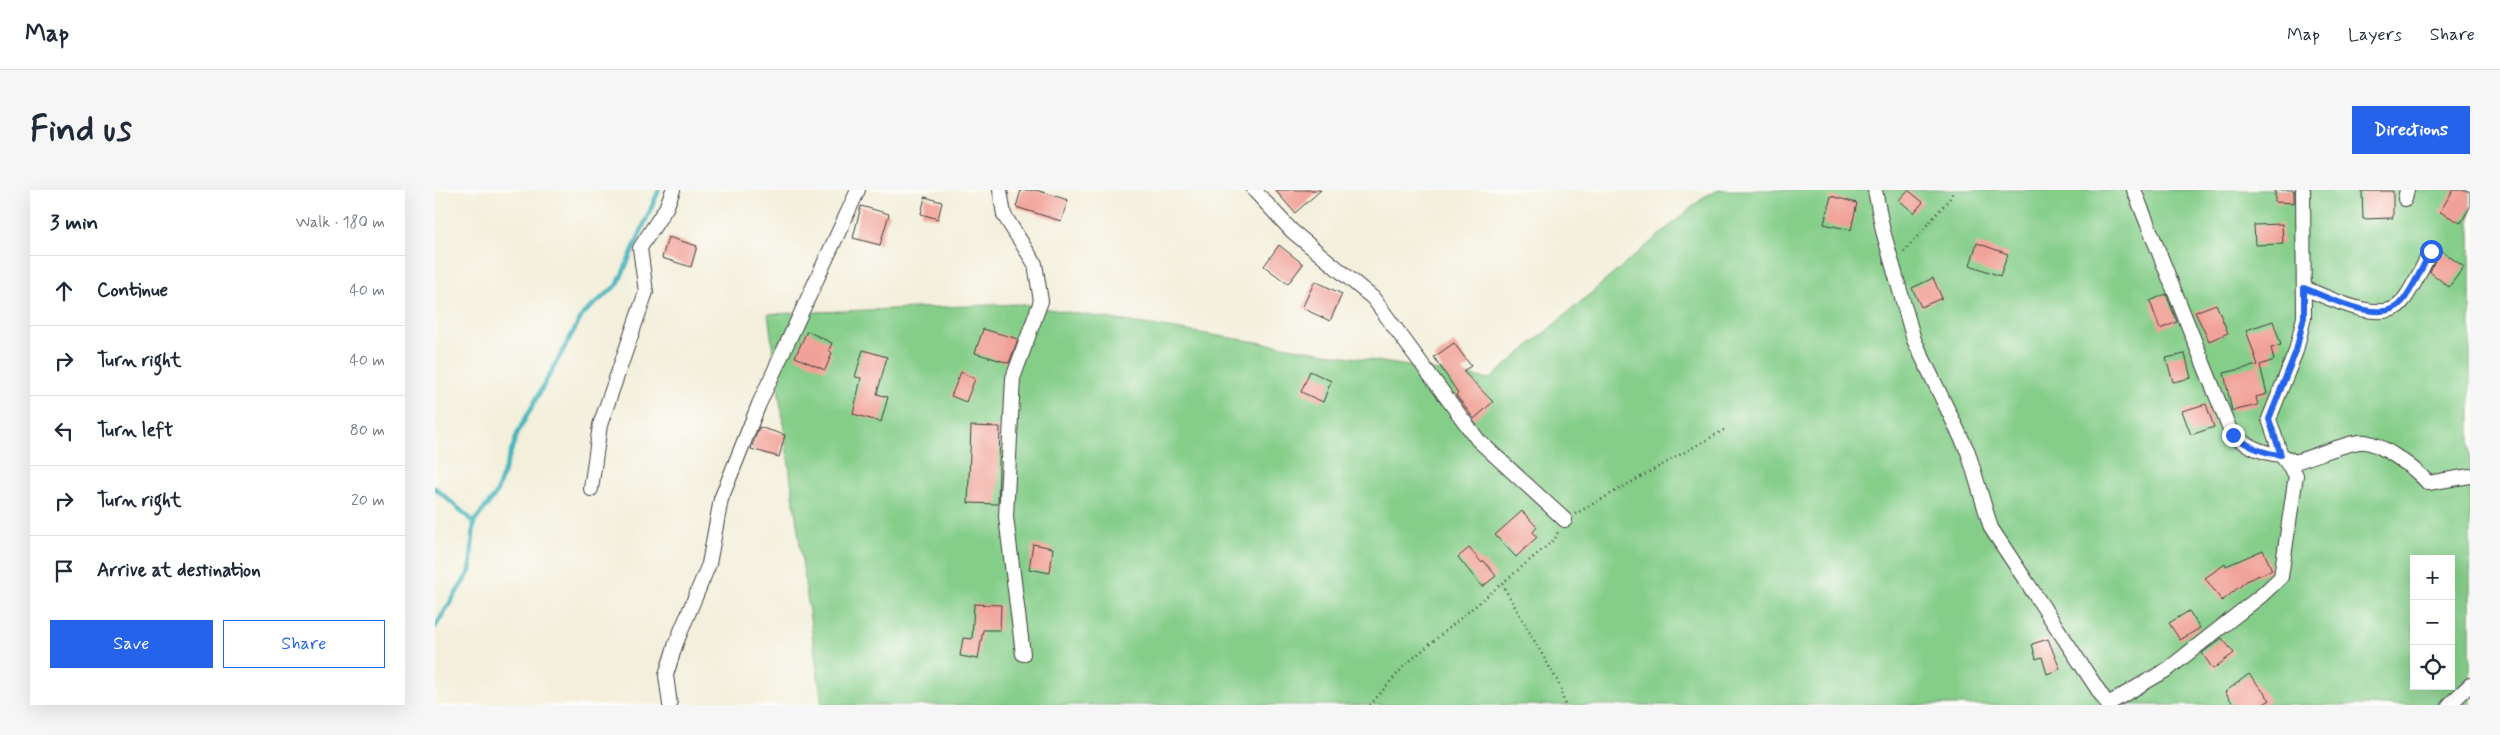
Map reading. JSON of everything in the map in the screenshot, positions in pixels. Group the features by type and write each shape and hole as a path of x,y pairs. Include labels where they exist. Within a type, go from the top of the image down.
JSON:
{"street":[{"path":"591,489 600,425 646,292 640,248 666,208 673,190"},
{"path":"670,705 666,675 676,643 709,564 721,499 759,404 858,190"},
{"path":"1000,190 1004,215 1035,264 1041,301 1013,378 1012,388 1007,517 1023,654"},
{"path":"1254,190 1292,231 1373,298 1478,440 1565,520"},
{"path":"1875,190 1883,231 1914,340 1968,452 1991,528 2108,705 2168,669 2262,595 2281,577 2296,475 2281,455 2269,419 2296,351 2304,317 2303,190"},
{"path":"2134,190 2233,435 2250,447 2268,454 2281,455 2295,462 2361,441 2390,452 2417,470 2428,483 2470,476"},
{"path":"2304,288 2361,309 2387,312 2401,303 2431,251"},
{"path":"2449,705 2470,685"}],"path":[{"path":"1893,265 1950,198 1954,190"},
{"path":"1370,705 1405,665 1555,539 1565,520 1724,430"},
{"path":"1502,584 1558,682 1565,705"}],"green space":[{"path":"1719,190 2470,190 2470,705 822,705 768,314 1017,304 1490,379 1705,196"}],"building":[{"path":"1021,190 1036,190 1068,200 1061,221 1016,207"},
{"path":"1275,190 1321,190 1295,213"},
{"path":"1908,190 1923,202 1914,213 1899,200"},
{"path":"2275,190 2294,190 2294,203 2275,202"},
{"path":"2453,190 2466,190 2470,192 2470,207 2461,223 2440,212"},
{"path":"2362,191 2393,191 2393,218 2363,219"},
{"path":"1831,196 1857,203 1851,230 1824,224"},
{"path":"925,197 942,202 938,219 921,214"},
{"path":"861,206 889,214 880,245 853,238"},
{"path":"2282,224 2283,244 2255,245 2254,225"},
{"path":"668,237 697,246 691,267 662,258"},
{"path":"1977,243 2008,254 2000,276 1970,265"},
{"path":"1279,245 1303,264 1288,284 1264,266"},
{"path":"2439,249 2464,267 2449,287 2430,272"},
{"path":"1933,278 1942,298 1921,307 1912,288"},
{"path":"1315,281 1342,294 1330,321 1302,308"},
{"path":"2166,294 2177,322 2160,329 2150,301"},
{"path":"2216,304 2228,333 2209,341 2195,312"},
{"path":"2273,321 2281,345 2271,348 2274,360 2260,365 2267,394 2256,397 2258,405 2232,411 2224,373 2258,365 2246,330"},
{"path":"983,329 1018,339 1009,363 975,353"},
{"path":"807,331 832,343 829,350 832,353 825,370 795,357"},
{"path":"1454,343 1471,366 1463,371 1493,402 1474,419 1456,395 1458,393 1434,357"},
{"path":"863,350 887,357 877,394 888,397 881,422 853,414 861,378 855,377"},
{"path":"2185,354 2191,378 2173,382 2166,358"},
{"path":"1310,371 1331,381 1323,402 1301,392"},
{"path":"961,372 975,379 966,402 951,396"},
{"path":"2206,404 2214,427 2191,435 2182,411"},
{"path":"971,426 1000,427 998,504 968,503"},
{"path":"759,427 785,435 779,457 751,449"},
{"path":"1522,511 1537,527 1533,532 1537,537 1516,557 1495,535"},
{"path":"1033,544 1053,548 1050,573 1029,569"},
{"path":"1469,548 1482,563 1484,561 1496,576 1482,587 1458,557"},
{"path":"2263,550 2272,570 2248,580 2222,601 2205,578 2225,564 2226,566"},
{"path":"974,604 1001,605 1000,630 983,630 978,659 960,656 963,638 972,639"},
{"path":"2189,611 2200,628 2180,640 2169,623"},
{"path":"2222,638 2234,653 2213,669 2202,653"},
{"path":"2048,639 2060,669 2047,674 2042,657 2036,659 2032,644"},
{"path":"2249,674 2270,700 2262,705 2234,705 2225,692"}],"waterway":[{"path":"474,522 496,494 518,432 583,314 618,284 659,190"},
{"path":"435,488 474,522 470,571 435,627"}],"route":[{"path":"2233,435 2250,447 2268,454 2281,455 2269,419 2296,351 2304,317 2304,288 2361,309 2387,312 2401,303 2431,251"}]}
